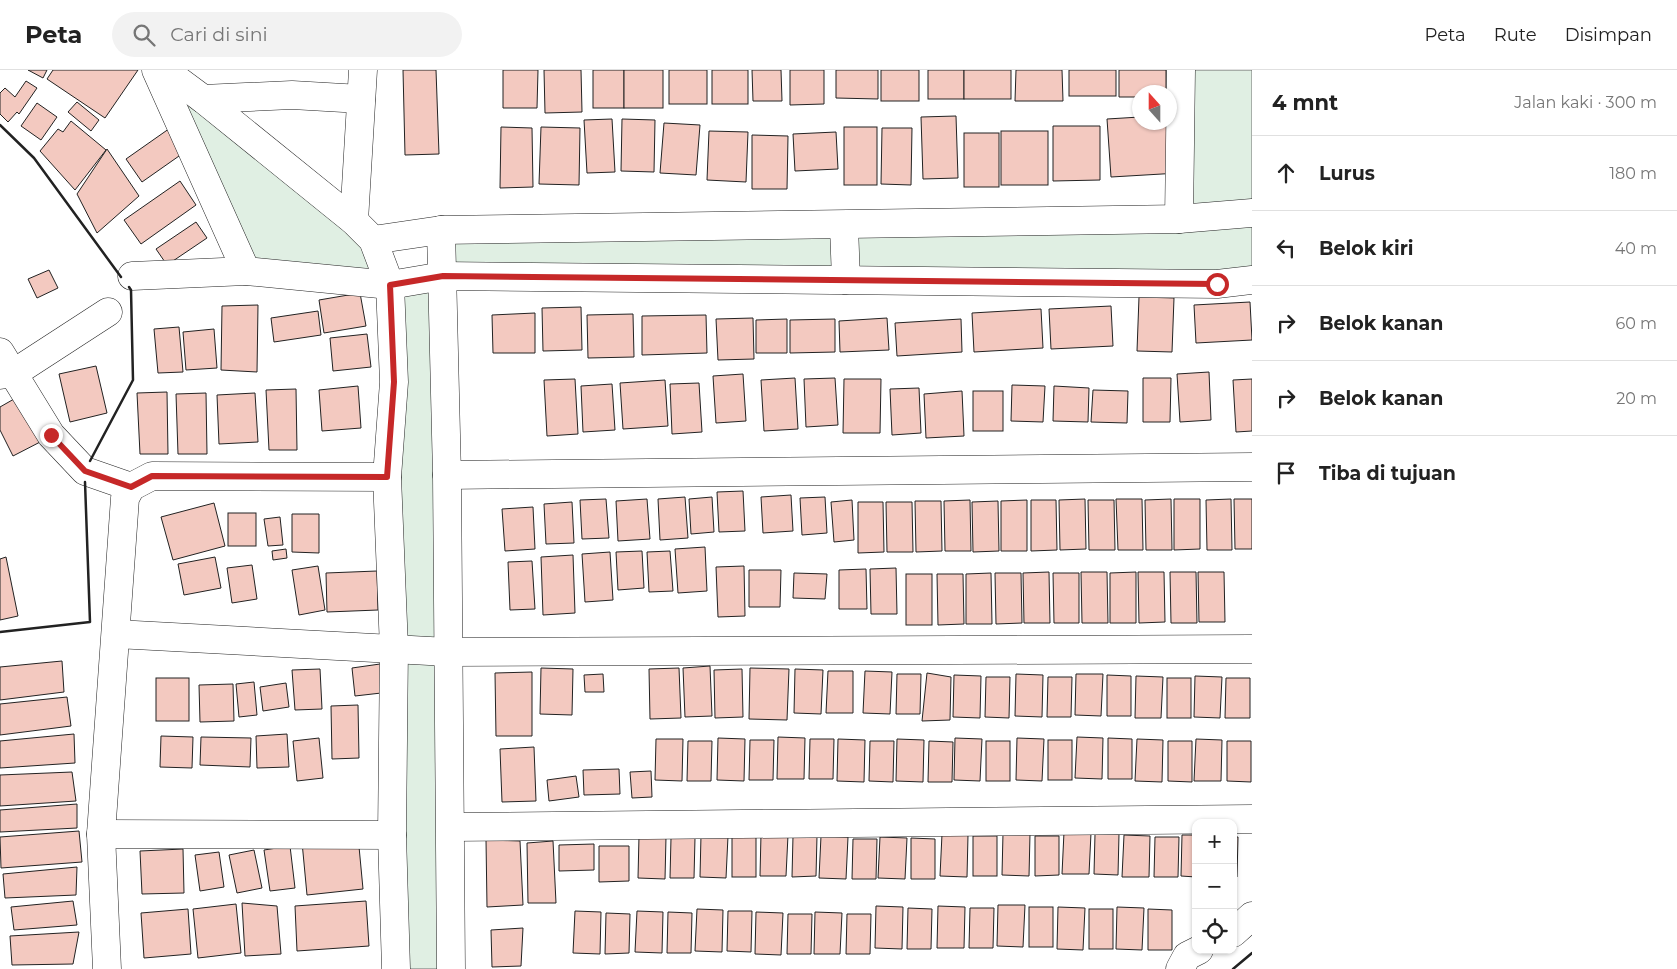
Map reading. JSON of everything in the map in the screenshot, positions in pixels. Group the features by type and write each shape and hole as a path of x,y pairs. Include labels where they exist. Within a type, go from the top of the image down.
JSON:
{"street":[{"path":"156,70 246,271"},
{"path":"164,70 203,99 364,231 844,226 1178,219 1252,214"},
{"path":"363,70 361,99 364,231 390,285 394,382 387,477 394,648 392,834 396,969"},
{"path":"1178,219 1181,70"},
{"path":"203,99 292,95 361,99"},
{"path":"844,226 846,280"},
{"path":"441,230 447,476 451,969"},
{"path":"132,276 246,271 390,285 443,276 1217,284 1252,280"},
{"path":"108,312 5,367 51,435 85,471 131,487"},
{"path":"447,476 1252,467"},
{"path":"107,969 101,834 125,498 131,487 152,476 387,477"},
{"path":"116,634 448,652 1252,649"},
{"path":"451,827 1252,819"},
{"path":"101,834 392,834"},
{"path":"1237,929 1252,916"},
{"path":"1180,969 1187,956 1192,954"}],"green space":[{"path":"164,70 354,221 390,285 246,271"},
{"path":"1181,70 1252,70 1252,280 443,277 451,969 396,969 390,285 443,276 441,230 1178,219"}],"building":[{"path":"28,70 47,70 43,78"},
{"path":"53,70 138,70 105,118 47,79"},
{"path":"403,70 436,70 439,154 405,155"},
{"path":"503,70 538,70 537,108 503,108"},
{"path":"544,70 581,70 582,112 545,113"},
{"path":"593,70 624,70 624,108 593,108"},
{"path":"624,70 663,70 663,108 624,108"},
{"path":"669,70 707,70 707,104 669,104"},
{"path":"712,70 748,70 748,104 712,104"},
{"path":"752,70 781,70 782,101 753,101"},
{"path":"790,70 824,70 824,104 790,105"},
{"path":"836,70 878,70 878,99 836,98"},
{"path":"881,70 919,70 919,101 881,101"},
{"path":"928,70 964,70 964,99 928,99"},
{"path":"964,70 1011,70 1011,99 964,99"},
{"path":"1016,70 1062,70 1063,101 1015,101"},
{"path":"1069,70 1116,70 1116,96 1069,96"},
{"path":"1119,70 1166,70 1166,85 1132,85 1132,97 1119,97"},
{"path":"26,81 37,88 19,114 17,112 8,122 0,114 0,93 5,88 15,97"},
{"path":"77,102 99,120 91,131 68,112"},
{"path":"37,103 57,117 41,140 21,126"},
{"path":"956,116 958,178 923,179 921,117"},
{"path":"1132,117 1132,130 1171,130 1179,173 1111,177 1107,119"},
{"path":"612,119 615,172 587,173 584,120"},
{"path":"622,119 655,120 654,172 621,171"},
{"path":"71,121 106,150 75,190 40,151 58,129 63,132"},
{"path":"664,123 700,125 696,175 660,173"},
{"path":"173,126 189,149 142,182 126,159"},
{"path":"1053,126 1100,126 1100,180 1053,181"},
{"path":"501,127 532,128 533,187 500,188"},
{"path":"541,127 580,128 579,185 539,184"},
{"path":"844,127 877,127 877,185 844,185"},
{"path":"882,128 912,128 911,185 881,184"},
{"path":"709,131 748,132 746,182 707,180"},
{"path":"1001,131 1048,131 1048,185 1001,185"},
{"path":"836,132 838,169 795,171 793,134"},
{"path":"964,133 999,133 999,187 964,187"},
{"path":"752,135 788,136 787,189 752,189"},
{"path":"107,149 139,196 97,233 77,194"},
{"path":"180,181 196,205 141,244 124,220"},
{"path":"196,222 207,238 167,265 156,249"},
{"path":"49,270 58,288 37,298 28,279"},
{"path":"360,293 366,326 324,333 319,300"},
{"path":"1139,297 1174,298 1172,352 1137,351"},
{"path":"1250,302 1252,340 1196,343 1194,305"},
{"path":"258,305 257,372 221,370 222,306"},
{"path":"1111,306 1113,346 1051,349 1049,309"},
{"path":"581,307 582,350 543,351 542,308"},
{"path":"1041,309 1043,348 974,352 972,313"},
{"path":"318,311 321,335 274,342 271,318"},
{"path":"535,313 535,353 493,353 492,315"},
{"path":"633,314 634,357 588,358 587,315"},
{"path":"706,315 707,353 642,355 642,316"},
{"path":"753,318 754,359 718,360 716,319"},
{"path":"887,318 889,350 840,352 839,321"},
{"path":"787,319 787,353 756,353 756,320"},
{"path":"835,319 835,352 790,353 790,320"},
{"path":"961,319 962,352 897,356 895,323"},
{"path":"179,327 183,372 158,373 154,329"},
{"path":"214,329 217,368 186,370 183,332"},
{"path":"367,334 371,367 333,371 330,338"},
{"path":"96,366 107,413 70,422 59,374"},
{"path":"1209,372 1211,420 1180,422 1177,374"},
{"path":"743,374 746,421 716,423 713,376"},
{"path":"795,378 798,429 764,431 761,380"},
{"path":"835,378 838,425 806,427 804,379"},
{"path":"1143,378 1171,378 1170,422 1143,422"},
{"path":"575,379 578,434 547,436 544,380"},
{"path":"844,379 881,379 880,433 843,433"},
{"path":"1252,379 1252,431 1236,432 1233,380"},
{"path":"665,380 668,426 623,429 620,383"},
{"path":"699,383 702,432 672,434 670,384"},
{"path":"612,384 615,430 583,432 581,386"},
{"path":"1012,385 1045,386 1043,422 1011,421"},
{"path":"358,386 361,428 322,431 319,390"},
{"path":"1054,386 1089,388 1088,422 1053,421"},
{"path":"919,388 921,433 892,435 890,389"},
{"path":"296,389 297,450 269,450 266,390"},
{"path":"1093,390 1128,391 1127,423 1091,422"},
{"path":"962,391 964,436 926,438 924,394"},
{"path":"973,391 1003,391 1003,431 973,431"},
{"path":"167,392 168,454 140,454 137,393"},
{"path":"206,393 207,454 178,454 176,394"},
{"path":"255,393 258,442 219,444 217,395"},
{"path":"21,395 44,440 13,456 0,430 0,407"},
{"path":"743,491 745,531 719,532 717,492"},
{"path":"791,495 793,531 763,533 761,497"},
{"path":"685,497 688,538 660,540 658,499"},
{"path":"712,497 714,532 691,534 689,499"},
{"path":"825,497 827,533 802,535 800,498"},
{"path":"606,499 609,538 582,539 580,500"},
{"path":"647,499 650,539 618,541 616,501"},
{"path":"1085,499 1086,549 1060,550 1059,500"},
{"path":"1116,499 1142,499 1143,550 1118,550"},
{"path":"1171,499 1172,550 1146,550 1145,500"},
{"path":"1174,499 1200,499 1200,549 1174,550"},
{"path":"1231,499 1232,550 1207,550 1206,500"},
{"path":"1234,499 1252,499 1252,549 1235,549"},
{"path":"852,500 854,540 834,542 831,502"},
{"path":"970,500 971,551 945,551 944,501"},
{"path":"1027,500 1027,551 1001,551 1001,501"},
{"path":"1031,500 1056,500 1057,550 1031,551"},
{"path":"1088,500 1114,500 1115,550 1089,550"},
{"path":"915,501 941,501 942,551 916,552"},
{"path":"998,501 999,551 973,552 972,502"},
{"path":"572,502 574,543 546,544 544,504"},
{"path":"858,502 883,502 884,552 858,553"},
{"path":"886,502 912,502 913,552 887,552"},
{"path":"214,503 225,546 173,560 161,517"},
{"path":"533,507 535,549 505,551 502,509"},
{"path":"228,513 256,513 256,546 228,546"},
{"path":"292,514 319,514 319,553 292,552"},
{"path":"280,517 283,545 268,546 264,519"},
{"path":"705,547 707,591 678,593 675,549"},
{"path":"286,549 287,558 273,560 272,551"},
{"path":"642,551 644,588 618,590 616,552"},
{"path":"670,551 673,591 649,592 647,552"},
{"path":"610,552 613,600 585,602 582,554"},
{"path":"573,555 575,613 543,615 541,557"},
{"path":"6,557 18,616 0,620 0,559"},
{"path":"215,557 221,588 184,595 178,564"},
{"path":"532,561 535,609 510,610 508,562"},
{"path":"252,565 257,599 232,603 227,568"},
{"path":"318,566 325,610 299,615 292,570"},
{"path":"744,566 745,616 718,617 716,567"},
{"path":"896,568 897,614 871,614 870,569"},
{"path":"866,569 867,609 839,609 839,570"},
{"path":"749,570 781,570 780,607 749,607"},
{"path":"377,571 378,610 327,612 326,573"},
{"path":"1049,572 1050,623 1024,623 1023,573"},
{"path":"1081,572 1107,572 1108,623 1082,623"},
{"path":"1136,572 1136,623 1110,623 1110,573"},
{"path":"1138,572 1164,572 1165,622 1139,623"},
{"path":"1170,572 1196,572 1197,623 1171,623"},
{"path":"1198,572 1224,572 1225,622 1199,622"},
{"path":"794,573 827,574 825,599 793,598"},
{"path":"991,573 992,624 966,624 966,574"},
{"path":"995,573 1021,573 1022,623 996,624"},
{"path":"1053,573 1079,573 1079,623 1054,623"},
{"path":"906,574 932,574 932,625 906,625"},
{"path":"937,574 963,574 964,624 938,625"},
{"path":"62,661 64,692 0,700 0,667"},
{"path":"387,663 390,692 355,696 352,668"},
{"path":"710,666 712,716 685,717 683,668"},
{"path":"541,668 573,669 572,715 540,714"},
{"path":"679,668 681,718 650,719 649,669"},
{"path":"750,668 789,669 787,720 749,719"},
{"path":"320,669 322,709 295,710 292,670"},
{"path":"742,669 743,717 715,718 714,670"},
{"path":"795,669 823,670 821,714 794,713"},
{"path":"828,671 853,671 853,713 826,713"},
{"path":"865,671 892,672 890,714 863,713"},
{"path":"532,672 532,736 496,736 495,673"},
{"path":"927,673 951,677 950,720 922,721"},
{"path":"603,674 604,692 585,692 584,675"},
{"path":"897,674 921,674 920,714 896,714"},
{"path":"1016,674 1043,675 1042,717 1015,716"},
{"path":"1076,674 1103,674 1101,716 1075,715"},
{"path":"954,675 981,676 980,718 953,717"},
{"path":"1107,675 1131,676 1131,716 1107,716"},
{"path":"1136,676 1163,677 1161,718 1135,718"},
{"path":"1195,676 1222,677 1220,718 1194,717"},
{"path":"986,677 1010,677 1009,718 985,717"},
{"path":"1048,677 1072,677 1071,717 1047,717"},
{"path":"156,678 189,678 189,721 156,721"},
{"path":"1167,678 1191,678 1191,718 1167,718"},
{"path":"1226,678 1250,678 1250,718 1225,718"},
{"path":"254,682 257,715 239,717 236,684"},
{"path":"286,683 289,707 263,711 260,687"},
{"path":"233,684 234,721 200,722 199,685"},
{"path":"67,697 71,726 0,735 0,704"},
{"path":"358,705 359,758 332,759 331,706"},
{"path":"74,734 75,763 0,768 0,741"},
{"path":"287,734 289,767 257,768 256,736"},
{"path":"161,736 193,737 192,768 160,767"},
{"path":"201,737 251,738 250,767 200,765"},
{"path":"778,737 805,738 804,779 777,779"},
{"path":"1077,737 1103,738 1102,779 1075,778"},
{"path":"319,738 323,778 297,781 293,741"},
{"path":"718,738 745,739 744,781 717,780"},
{"path":"955,738 982,739 980,781 954,780"},
{"path":"1017,738 1044,739 1042,781 1016,780"},
{"path":"1108,738 1132,739 1132,779 1108,779"},
{"path":"656,739 683,739 682,781 655,780"},
{"path":"810,739 834,739 833,779 809,779"},
{"path":"838,739 865,740 864,782 837,781"},
{"path":"897,739 924,740 923,782 896,781"},
{"path":"1137,739 1163,740 1162,782 1135,781"},
{"path":"1196,739 1222,740 1221,781 1194,781"},
{"path":"750,740 774,740 773,780 749,780"},
{"path":"1048,740 1072,740 1072,780 1048,780"},
{"path":"688,741 712,741 711,781 687,781"},
{"path":"870,741 894,741 893,782 869,781"},
{"path":"929,741 953,742 952,782 928,782"},
{"path":"986,741 1010,741 1010,781 986,781"},
{"path":"1168,741 1192,741 1192,782 1168,781"},
{"path":"1227,741 1251,741 1251,782 1227,781"},
{"path":"534,747 536,801 502,802 500,749"},
{"path":"619,769 620,794 584,795 583,770"},
{"path":"651,771 652,797 632,798 630,772"},
{"path":"72,772 76,801 0,806 0,775"},
{"path":"576,776 579,797 549,801 547,780"},
{"path":"77,804 77,828 0,832 0,810"},
{"path":"79,831 82,862 1,868 0,837"},
{"path":"1064,832 1091,833 1089,874 1062,874"},
{"path":"1003,833 1030,834 1029,876 1002,875"},
{"path":"761,834 788,835 786,876 760,876"},
{"path":"942,834 968,835 967,877 940,876"},
{"path":"1095,834 1119,834 1118,875 1094,874"},
{"path":"701,835 728,836 726,878 700,877"},
{"path":"1124,835 1150,836 1149,877 1122,877"},
{"path":"1182,835 1192,835 1192,877 1181,876"},
{"path":"358,836 363,889 307,895 302,842"},
{"path":"639,836 666,837 665,879 638,878"},
{"path":"793,836 817,836 816,876 792,877"},
{"path":"821,836 848,837 846,879 819,878"},
{"path":"973,836 997,836 997,876 973,876"},
{"path":"1035,836 1059,836 1059,875 1035,876"},
{"path":"732,837 756,837 756,877 732,877"},
{"path":"880,837 907,838 905,879 878,878"},
{"path":"1155,837 1179,837 1178,877 1154,877"},
{"path":"1237,837 1238,837 1237,877"},
{"path":"671,838 695,838 694,878 670,878"},
{"path":"911,838 935,839 935,879 911,879"},
{"path":"853,839 877,839 876,879 852,879"},
{"path":"486,840 520,841 523,905 487,907"},
{"path":"553,841 556,903 528,903 527,843"},
{"path":"594,844 594,870 559,871 559,845"},
{"path":"290,846 295,888 270,891 264,850"},
{"path":"599,846 629,846 629,881 599,882"},
{"path":"183,849 184,893 142,894 140,851"},
{"path":"254,850 262,888 237,893 229,855"},
{"path":"219,852 224,887 200,891 195,855"},
{"path":"77,867 76,895 5,898 3,874"},
{"path":"73,901 77,925 14,930 11,907"},
{"path":"366,901 369,946 297,951 295,906"},
{"path":"242,903 277,906 281,954 245,956"},
{"path":"236,904 241,953 198,958 193,909"},
{"path":"998,905 1025,905 1023,947 997,946"},
{"path":"876,906 903,907 902,949 875,948"},
{"path":"938,906 965,907 964,948 937,948"},
{"path":"1029,907 1053,907 1053,947 1029,947"},
{"path":"1058,907 1085,908 1083,950 1057,949"},
{"path":"1117,907 1144,908 1142,950 1116,949"},
{"path":"908,908 932,909 931,949 907,949"},
{"path":"970,908 994,908 993,948 969,948"},
{"path":"188,909 191,954 144,958 141,913"},
{"path":"697,909 723,910 722,952 695,951"},
{"path":"1089,909 1113,909 1113,949 1089,949"},
{"path":"1148,909 1172,910 1172,950 1148,950"},
{"path":"575,911 601,912 600,954 573,953"},
{"path":"637,911 663,912 662,953 635,952"},
{"path":"728,911 752,911 751,952 727,951"},
{"path":"668,912 692,913 691,953 667,953"},
{"path":"756,912 783,913 781,955 755,954"},
{"path":"815,912 842,913 840,954 814,954"},
{"path":"606,913 630,914 629,953 605,954"},
{"path":"788,914 812,914 811,954 787,954"},
{"path":"847,914 871,914 870,954 846,954"},
{"path":"523,928 521,966 492,967 491,930"},
{"path":"79,932 73,964 12,965 10,936"}],"wall":[{"path":"0,125 34,158 121,277"},
{"path":"90,461 133,380 131,290 129,287"},
{"path":"0,632 90,622 85,482"},
{"path":"1233,969 1252,953"}],"route":[{"path":"51,435 85,471 131,487 152,476 387,477 394,382 390,285 443,276 1217,284"}]}
